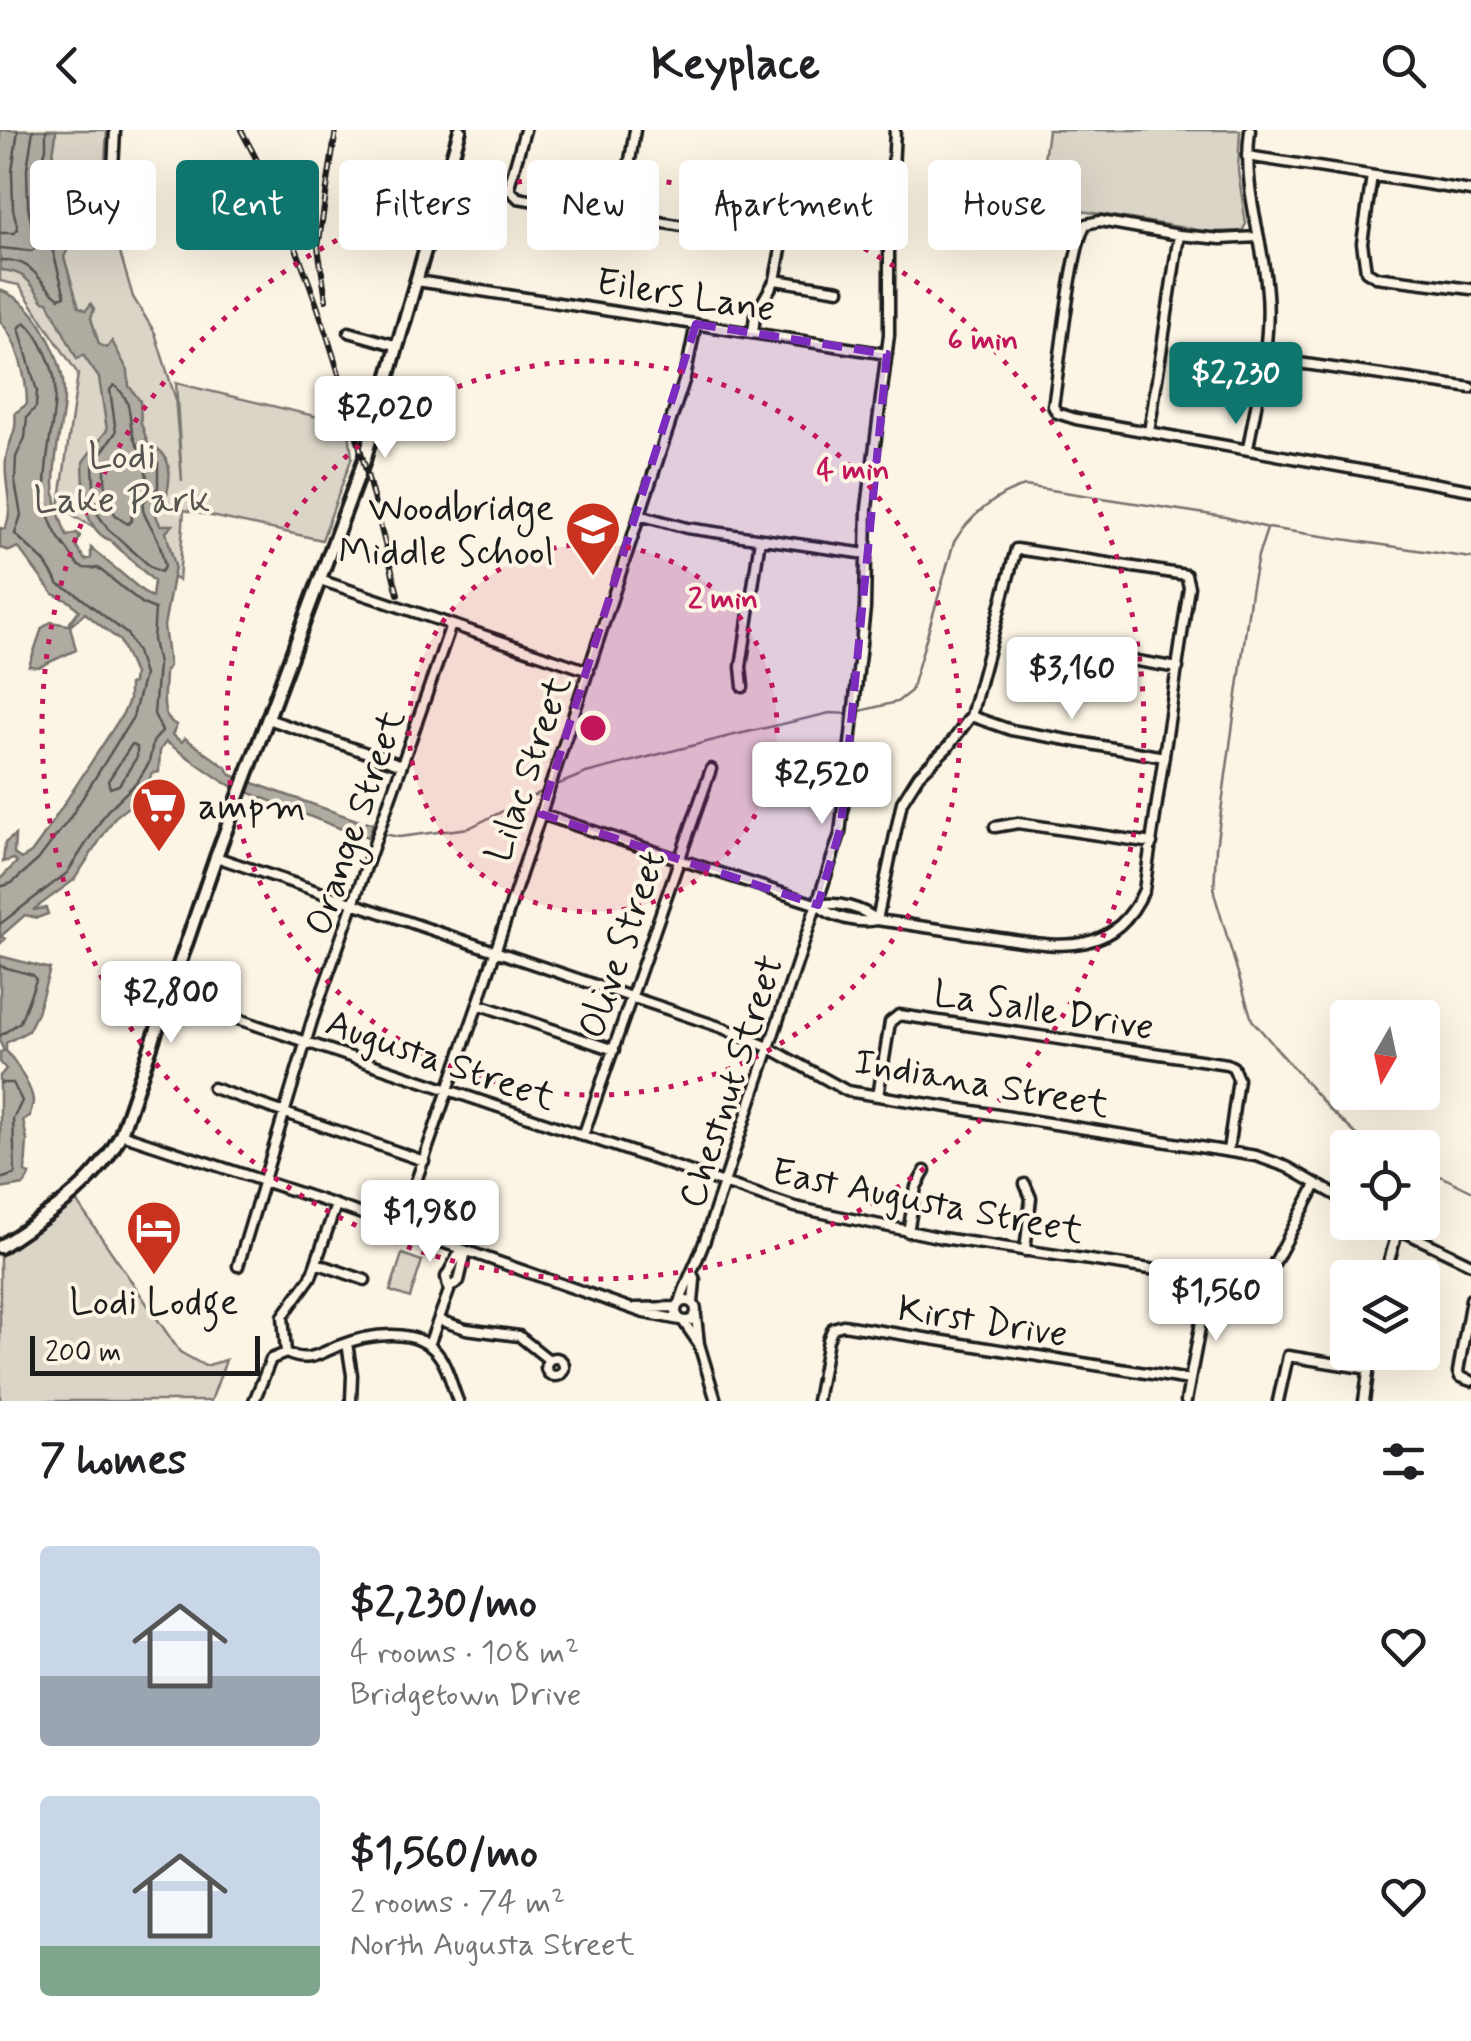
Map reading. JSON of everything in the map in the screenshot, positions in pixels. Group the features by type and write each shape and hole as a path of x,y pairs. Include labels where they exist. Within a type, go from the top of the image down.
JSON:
{"main road":[{"path":"0,1247 88,1183 105,1164 121,1134 216,857 364,461 460,130"}],"street":[{"path":"113,160 115,130"},
{"path":"525,130 510,183 513,196 527,198"},
{"path":"630,160 635,130"},
{"name":"Chestnut Street","path":"678,1305 724,1184 840,834 865,608 868,493 888,354 894,130"},
{"path":"1248,448 1264,358 1267,291 1248,196 1246,156 1250,130"},
{"path":"1246,156 1471,191"},
{"path":"1372,176 1362,243 1366,271 1376,277 1471,289"},
{"path":"1258,237 1221,239 1100,221 1086,224 1053,406 1057,413 1471,490"},
{"path":"1149,432 1179,235"},
{"path":"758,333 764,316 760,312 774,280 780,250"},
{"path":"774,280 840,290"},
{"name":"Eilers Lane","path":"417,281 888,354"},
{"name":"Lilac Street","path":"400,1227 589,671 688,368 696,324"},
{"path":"349,332 398,346"},
{"path":"1264,358 1471,388"},
{"path":"639,514 687,528 866,554"},
{"path":"743,687 741,667 760,539"},
{"path":"541,814 818,904 830,902 867,912 878,920 1049,946 1081,944 1106,934 1140,900 1152,843 1190,588 1188,578 1179,573 1021,548 1014,552 971,716 948,747 919,774 902,802 878,920"},
{"path":"320,580 589,671"},
{"name":"Orange Street","path":"238,1266 282,1112 450,624"},
{"path":"1079,650 1178,668"},
{"path":"971,716 1010,730 1164,757"},
{"path":"268,719 402,765"},
{"name":"Olive Street","path":"582,1136 711,770"},
{"path":"995,827 1018,823 1152,843"},
{"name":"Indiana Street","path":"216,857 723,1028 768,1047 847,1092 1228,1151 1287,1167 1330,1192"},
{"name":"Augusta Street","path":"167,996 582,1136"},
{"path":"478,1004 614,1050"},
{"name":"La Salle Drive","path":"878,1096 890,1022 899,1015 1227,1064 1238,1073 1228,1151"},
{"path":"212,1088 424,1161"},
{"path":"121,1134 650,1315 682,1320 696,1316"},
{"name":"East Augusta Street","path":"582,1136 795,1207 908,1232 1257,1285 1266,1277 1316,1185"},
{"path":"908,1232 916,1187 925,1171"},
{"path":"1025,1184 1031,1198 1025,1251"},
{"path":"286,1354 284,1316 304,1289 336,1205"},
{"path":"1419,1240 1471,1264"},
{"path":"429,1344 450,1288 446,1276 464,1250"},
{"path":"316,1263 365,1280"},
{"name":"Chestnut Street","path":"692,1273 699,1344"},
{"path":"1186,1401 1210,1280"},
{"path":"1471,1300 1458,1372 1471,1380"},
{"path":"635,1308 693,1303"},
{"path":"678,1305 682,1320 699,1344 716,1401"},
{"path":"439,1320 466,1329 518,1336 548,1360"},
{"name":"Kirst Drive","path":"817,1401 833,1328 843,1325 1190,1380"},
{"path":"254,1401 272,1358 286,1354 310,1359 346,1343 399,1335 429,1344 443,1362 458,1401"},
{"path":"346,1343 352,1375 351,1401"},
{"path":"1278,1401 1288,1356 1330,1362"},
{"path":"1364,1401 1369,1370"}],"highlighted area":[{"path":"696,324 887,354 841,826 818,905 541,814"}],"green space":[{"name":"Lodi Lake Park","path":"0,130 107,130 105,160 30,160 30,250 119,250 133,297 155,333 175,397 182,481 176,383 348,424 352,457 322,540 184,510 179,581 59,506 78,374 19,285 0,281"},
{"path":"1048,130 1240,130 1238,171 1246,224 1242,231 1210,232 1081,211 1081,160 1044,160"},
{"path":"77,1202 180,1352 205,1366 226,1360 211,1401 0,1401 0,1257"},
{"path":"402,1254 422,1261 410,1298 390,1291"}],"water":[{"path":"0,130 56,130 52,160 30,160 30,250 68,250 64,257 79,307 86,310 91,304 94,309 91,318 99,344 107,348 112,341 128,371 129,386 140,401 141,423 148,444 161,452 168,464 167,494 153,508 160,525 173,525 166,532 175,566 164,626 169,666 165,672 164,703 167,716 177,725 172,735 182,742 185,738 231,775 373,823 369,837 225,783 166,742 160,750 159,772 153,773 137,800 115,817 74,880 33,910 46,908 48,914 37,918 25,915 1,936 5,939 0,944 0,879 17,862 3,862 5,843 15,835 14,854 21,859 31,853 124,712 134,674 120,641 85,613 70,626 76,650 39,667 29,666 42,628 51,622 68,625 79,610 53,594 18,547 10,551 0,548 0,528 5,529 9,512 7,453 15,413 27,404 20,360 0,321 0,290 21,302 36,318 62,374 63,408 54,483 67,536 80,536 76,546 85,560 91,558 91,548 152,597 154,581 99,533 81,495 83,462 107,430 99,378 83,355 77,359 48,302 21,275 0,270"},
{"path":"0,956 50,969 28,1031 6,1043 6,1051 22,1074 33,1103 30,1116 23,1120 27,1140 25,1172 30,1174 24,1185 0,1189 0,1076 6,1069 0,1062 0,1052 4,1051 0,1042"}],"waterway":[{"path":"856,712 897,702 911,691 954,542 984,508 1025,486 1471,558"},
{"path":"1267,529 1251,592 1216,848 1214,893 1252,1020 1352,1130"},
{"path":"552,787 586,773 730,736 830,713 849,714"},
{"path":"383,834 399,837 469,828 545,790"},
{"path":"1440,1176 1471,1191"}],"railway":[{"path":"241,130 269,185 315,298 398,594"},
{"path":"326,300 318,247 336,130"}],"place":[{"name":"Woodbridge Middle School","path":"593,578"},
{"name":"ampm","path":"159,854"},
{"name":"Lodi Lodge","path":"154,1277"}]}
